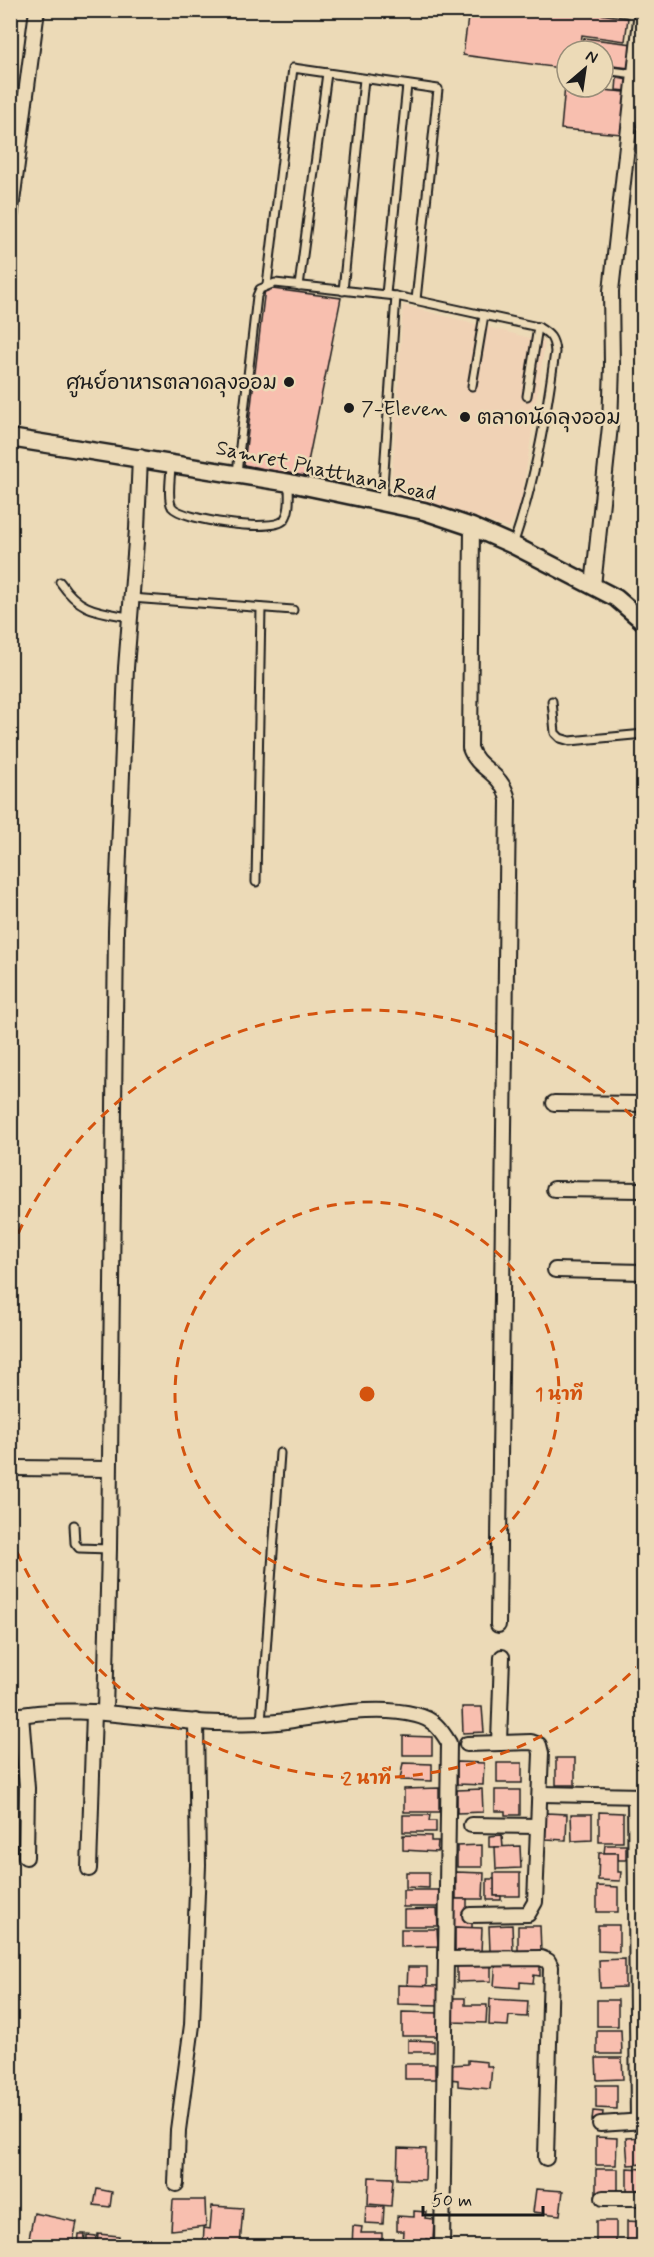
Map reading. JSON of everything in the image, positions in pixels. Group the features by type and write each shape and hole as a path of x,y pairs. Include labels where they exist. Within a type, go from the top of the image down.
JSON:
{"street":[{"path":"10,217 37,10"},
{"path":"593,586 610,426 611,291 642,10"},
{"name":"Samret Phatthana Road","path":"10,438 171,462 290,483 424,511 513,544 637,608 644,622"},
{"path":"89,1869 109,1549 116,931 129,617 137,529 140,457"},
{"path":"472,527 470,748 473,756 505,786 508,800 498,1625"},
{"path":"554,1103 644,1104"},
{"path":"554,1189 644,1190"},
{"path":"555,1270 644,1272"},
{"path":"15,1468 109,1469"},
{"path":"499,1742 502,1657"},
{"path":"26,1857 27,1788 16,1716 62,1711 100,1712 218,1724 292,1721 346,1712 398,1712 415,1714 437,1724 449,1743 442,2247"},
{"path":"176,2184 178,2130 192,2025 198,1865 196,1721"},
{"path":"467,1744 531,1742 539,1746 541,1753 536,1902 528,1914 470,1914"},
{"path":"541,1794 639,1796 641,2121 600,2124"},
{"path":"471,1825 538,1826"},
{"path":"447,1959 541,1958 548,1961 551,1967 546,2158"},
{"path":"603,2198 644,2198"}],"lane":[{"path":"267,285 293,68 438,89 416,300"},
{"path":"615,72 635,74"},
{"path":"299,286 327,73"},
{"path":"343,291 364,79"},
{"path":"386,294 407,85"},
{"path":"237,474 257,296 260,289 267,285 275,283 386,294 538,327 549,334 554,341 555,352 536,469 528,502 513,544"},
{"path":"382,501 396,296"},
{"path":"472,386 484,315"},
{"path":"527,396 538,327"},
{"path":"171,462 170,501 173,508 183,514 198,518 245,524 279,524 285,519 289,510 290,483"},
{"path":"60,582 76,602 91,610 129,617"},
{"path":"131,598 293,610"},
{"path":"256,882 261,608"},
{"path":"552,701 555,733 560,738 570,741 644,734"},
{"path":"261,1723 280,1453"},
{"path":"74,1525 75,1543 79,1548 109,1549"}],"shaded area":[{"name":"ตลาดนัดลุงออม","path":"403,305 545,342 521,505 509,528 391,493"}],"building":[{"path":"469,10 571,10 628,18 625,41 582,35 582,39 555,39 555,67 463,55"},
{"path":"590,10 627,10 626,15"},
{"path":"615,42 633,44 630,68 615,66"},
{"path":"617,78 629,80 628,91 616,90"},
{"path":"615,91 625,92 622,134 561,129 564,99 615,99"},
{"name":"ศูนย์อาหารตลาดลุงออม","path":"265,288 341,298 305,477 244,465"},
{"path":"462,1707 482,1707 484,1732 463,1733"},
{"path":"403,1736 432,1737 432,1755 403,1755"},
{"path":"556,1758 575,1758 575,1785 556,1785"},
{"path":"457,1762 484,1763 483,1785 457,1784"},
{"path":"403,1763 432,1764 432,1781 400,1780"},
{"path":"497,1763 522,1763 522,1783 497,1783"},
{"path":"439,1788 439,1812 404,1812 404,1789"},
{"path":"482,1789 483,1812 457,1813 457,1790"},
{"path":"495,1790 520,1790 520,1815 505,1815 505,1811 495,1811"},
{"path":"599,1812 623,1813 623,1842 599,1842"},
{"path":"546,1813 567,1814 566,1840 545,1839"},
{"path":"571,1814 592,1814 592,1840 572,1841"},
{"path":"403,1815 430,1815 429,1821 436,1821 436,1832 403,1832"},
{"path":"403,1835 431,1836 431,1841 438,1841 437,1852 403,1850"},
{"path":"502,1835 503,1847 489,1847 489,1836"},
{"path":"482,1845 482,1867 457,1867 457,1846"},
{"path":"605,1845 626,1845 626,1860 618,1860 618,1853 604,1853"},
{"path":"520,1846 521,1868 496,1869 495,1847"},
{"path":"599,1853 618,1853 620,1881 598,1880"},
{"path":"406,1872 429,1872 429,1888 406,1887"},
{"path":"456,1872 484,1873 483,1899 456,1899"},
{"path":"494,1873 520,1873 520,1896 494,1896"},
{"path":"487,1879 494,1879 494,1896 501,1896 501,1900 487,1900"},
{"path":"597,1886 618,1887 618,1912 597,1912"},
{"path":"403,1890 439,1890 439,1907 403,1907"},
{"path":"453,1899 467,1899 467,1919 472,1919 472,1928 452,1927"},
{"path":"437,1909 438,1926 404,1926 404,1910"},
{"path":"512,1925 513,1951 490,1951 489,1926"},
{"path":"598,1925 619,1925 619,1952 598,1951"},
{"path":"518,1926 540,1926 541,1951 518,1952"},
{"path":"455,1927 482,1928 481,1952 455,1951"},
{"path":"401,1929 437,1929 438,1946 401,1947"},
{"path":"625,1959 625,1987 600,1988 599,1960"},
{"path":"496,1960 540,1961 540,1976 534,1975 533,1983 520,1982 520,1988 494,1986"},
{"path":"457,1961 491,1961 491,1981 457,1982"},
{"path":"408,1967 427,1967 427,1986 407,1986"},
{"path":"398,1985 440,1986 440,2005 398,2004"},
{"path":"451,1998 465,1998 465,2005 487,2005 486,2023 451,2022"},
{"path":"490,1999 528,2001 527,2017 509,2016 508,2026 489,2025"},
{"path":"597,2000 618,2000 618,2026 597,2026"},
{"path":"402,2012 440,2013 439,2036 402,2036"},
{"path":"597,2030 621,2030 622,2054 597,2054"},
{"path":"408,2040 434,2041 434,2052 408,2052"},
{"path":"596,2058 622,2058 623,2079 597,2080"},
{"path":"468,2060 487,2062 487,2066 492,2066 490,2089 458,2086 458,2080 449,2079 450,2065 468,2064"},
{"path":"405,2064 435,2064 435,2079 405,2079"},
{"path":"596,2085 617,2085 617,2109 596,2108"},
{"path":"593,2111 603,2112 602,2121 592,2120"},
{"path":"596,2137 617,2138 616,2165 596,2165"},
{"path":"644,2137 644,2164 628,2165 626,2138"},
{"path":"398,2148 426,2149 425,2180 397,2179"},
{"path":"627,2168 644,2169 644,2196 627,2196"},
{"path":"596,2169 618,2169 618,2195 596,2194"},
{"path":"369,2177 393,2178 391,2206 368,2204"},
{"path":"97,2189 112,2192 110,2207 94,2205"},
{"path":"536,2189 563,2191 560,2215 533,2212"},
{"path":"173,2200 205,2200 206,2226 171,2230"},
{"path":"212,2206 243,2208 240,2246 203,2246 204,2228 210,2229"},
{"path":"366,2206 384,2207 383,2224 365,2223"},
{"path":"414,2211 426,2212 425,2218 434,2219 433,2240 427,2239 427,2246 402,2245 403,2231 397,2231 397,2216 414,2217"},
{"path":"34,2213 77,2222 72,2246 29,2238"},
{"path":"596,2221 616,2221 616,2246 596,2246"},
{"path":"627,2221 644,2222 644,2246 627,2246"},
{"path":"353,2226 362,2227 361,2233 382,2233 382,2246 352,2246"},
{"path":"79,2234 85,2234 84,2246 78,2246"},
{"path":"98,2234 119,2236 119,2246 97,2246"},
{"path":"87,2235 96,2236 95,2246 87,2246"}],"place":[{"name":"ศูนย์อาหารตลาดลุงออม","path":"289,382"},
{"name":"7-Eleven","path":"349,408"},
{"name":"ตลาดนัดลุงออม","path":"465,417"}]}
